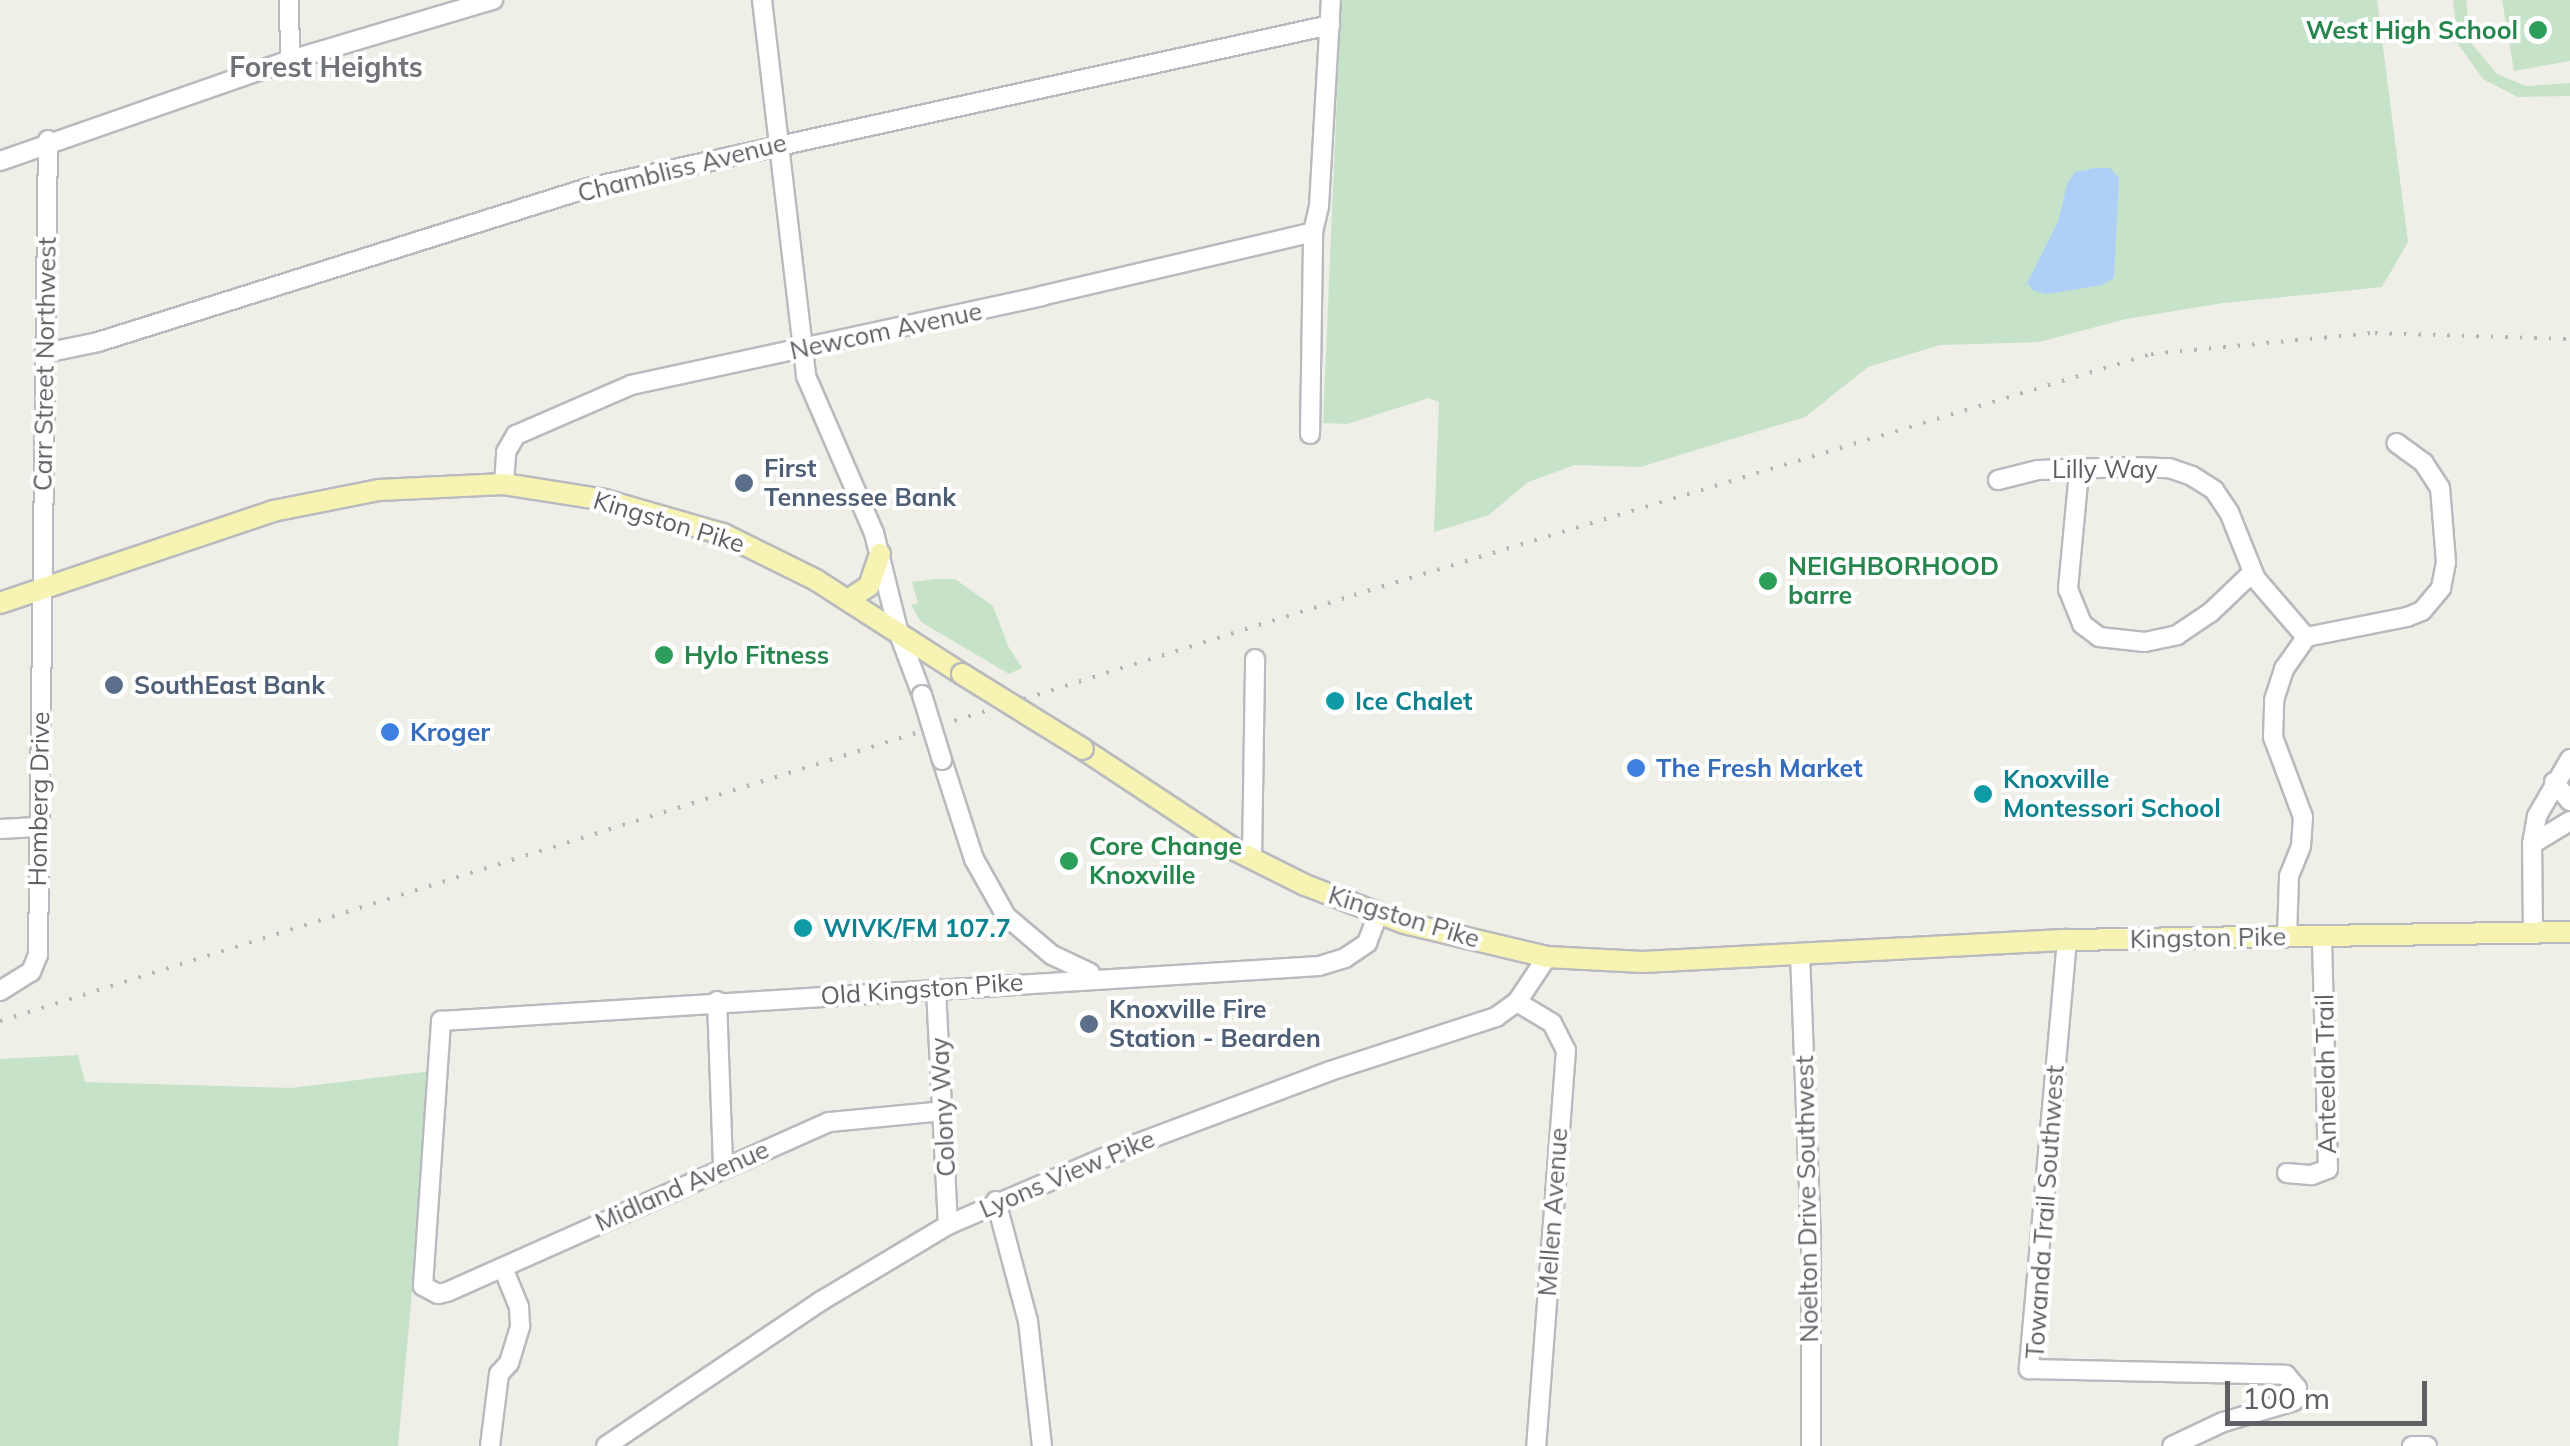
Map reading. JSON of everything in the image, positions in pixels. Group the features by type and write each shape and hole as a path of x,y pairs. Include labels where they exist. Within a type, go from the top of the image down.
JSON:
{"main road":[{"name":"Kingston Pike","path":"0,603 273,511 379,490 504,484 605,500 696,525 769,554 848,600 1252,858 1378,914 1548,956 1643,962 2067,940 2570,932"},
{"path":"848,600 869,586 880,554"}],"street":[{"path":"288,0 290,60"},
{"path":"0,161 48,140 290,60 472,3 493,0"},
{"path":"762,0 781,146 800,350 814,404 853,478 880,554 899,634 974,859 1006,916 1024,934 1071,968 1104,977"},
{"path":"1310,434 1313,232 1319,206 1331,0"},
{"name":"Chambliss Avenue","path":"45,353 98,342 588,188 1330,25"},
{"name":"Carr Street Northwest","path":"43,588 48,140"},
{"name":"Newcom Avenue","path":"504,484 506,452 523,429 630,385 800,350 1313,232"},
{"path":"2288,937 2290,876 2301,846 2303,816 2273,736 2274,700 2284,669 2306,636 2407,617 2422,611 2441,588 2446,562 2440,488 2424,463 2396,443"},
{"name":"Lilly Way","path":"1998,480 2038,470 2079,472 2132,467 2169,468 2192,476 2214,490 2222,501 2253,572 2306,636"},
{"path":"2079,472 2068,588 2082,624 2099,637 2145,642 2177,635 2210,612 2253,572"},
{"name":"Homberg Drive","path":"0,991 31,972 38,956 43,588"},
{"path":"1252,858 1256,659"},
{"path":"2532,933 2532,844 2537,816 2570,759"},
{"path":"2554,782 2570,801"},
{"path":"2532,844 2570,821"},
{"path":"0,829 38,828"},
{"name":"Old Kingston Pike","path":"430,1291 422,1280 441,1021 1331,963 1368,943 1378,914"},
{"path":"1024,934 1038,968 1025,983"},
{"name":"Anteelah Trail","path":"2287,1173 2312,1175 2328,1169 2322,937"},
{"name":"Towanda Trail Southwest","path":"2067,940 2030,1369 2286,1375 2297,1388 2294,1400 2223,1422 2172,1446"},
{"name":"Noelton Drive Southwest","path":"1800,952 1811,1242 1811,1446"},
{"name":"Lyons View Pike","path":"606,1446 820,1301 948,1225 996,1201 1311,1078 1496,1017 1517,1002 1548,956"},
{"name":"Colony Way","path":"936,990 948,1225"},
{"path":"717,1002 724,1166"},
{"name":"Mellen Avenue","path":"1517,1002 1552,1023 1566,1050 1536,1446"},
{"name":"Midland Avenue","path":"430,1291 448,1292 829,1122 944,1111"},
{"path":"996,1201 1028,1321 1042,1446"},
{"path":"490,1446 500,1374 509,1362 520,1326 519,1307 503,1268"},
{"path":"2412,1446 2427,1446"}],"green space":[{"path":"1341,0 2377,0 2408,242 2382,287 2223,303 2126,319 2039,342 1940,345 1868,367 1805,417 1640,467 1575,465 1528,482 1489,515 1434,532 1439,402 1429,398 1347,424 1323,423"},
{"path":"2453,0 2466,0 2471,43 2497,74 2526,86 2570,83 2570,96 2518,97 2483,79 2458,44"},
{"name":"West High School","path":"2502,0 2570,0 2570,61 2514,71"},
{"path":"955,579 993,606 1009,648 1022,668 1009,674 921,622 911,605 918,603 912,582"},
{"path":"78,1055 85,1082 291,1088 432,1071 398,1446 0,1446 0,1059"}],"water":[{"path":"2110,168 2119,178 2114,278 2102,285 2047,294 2034,291 2027,283 2058,222 2067,184 2075,172"}],"railway":[{"path":"0,1021 1354,595 2151,354 2375,333 2570,339"}],"place":[{"name":"West High School","path":"2538,30"},
{"name":"First Tennessee Bank","path":"744,483"},
{"name":"NEIGHBORHOOD barre","path":"1768,581"},
{"name":"Hylo Fitness","path":"664,655"},
{"name":"SouthEast Bank","path":"114,685"},
{"name":"Ice Chalet","path":"1335,701"},
{"name":"Kroger","path":"390,732"},
{"name":"The Fresh Market","path":"1636,768"},
{"name":"Knoxville Montessori School","path":"1983,794"},
{"name":"Core Change Knoxville","path":"1069,861"},
{"name":"WIVK/FM 107.7","path":"803,928"},
{"name":"Knoxville Fire Station - Bearden","path":"1089,1024"}],"district":[{"name":"Forest Heights","path":"326,67"}]}
